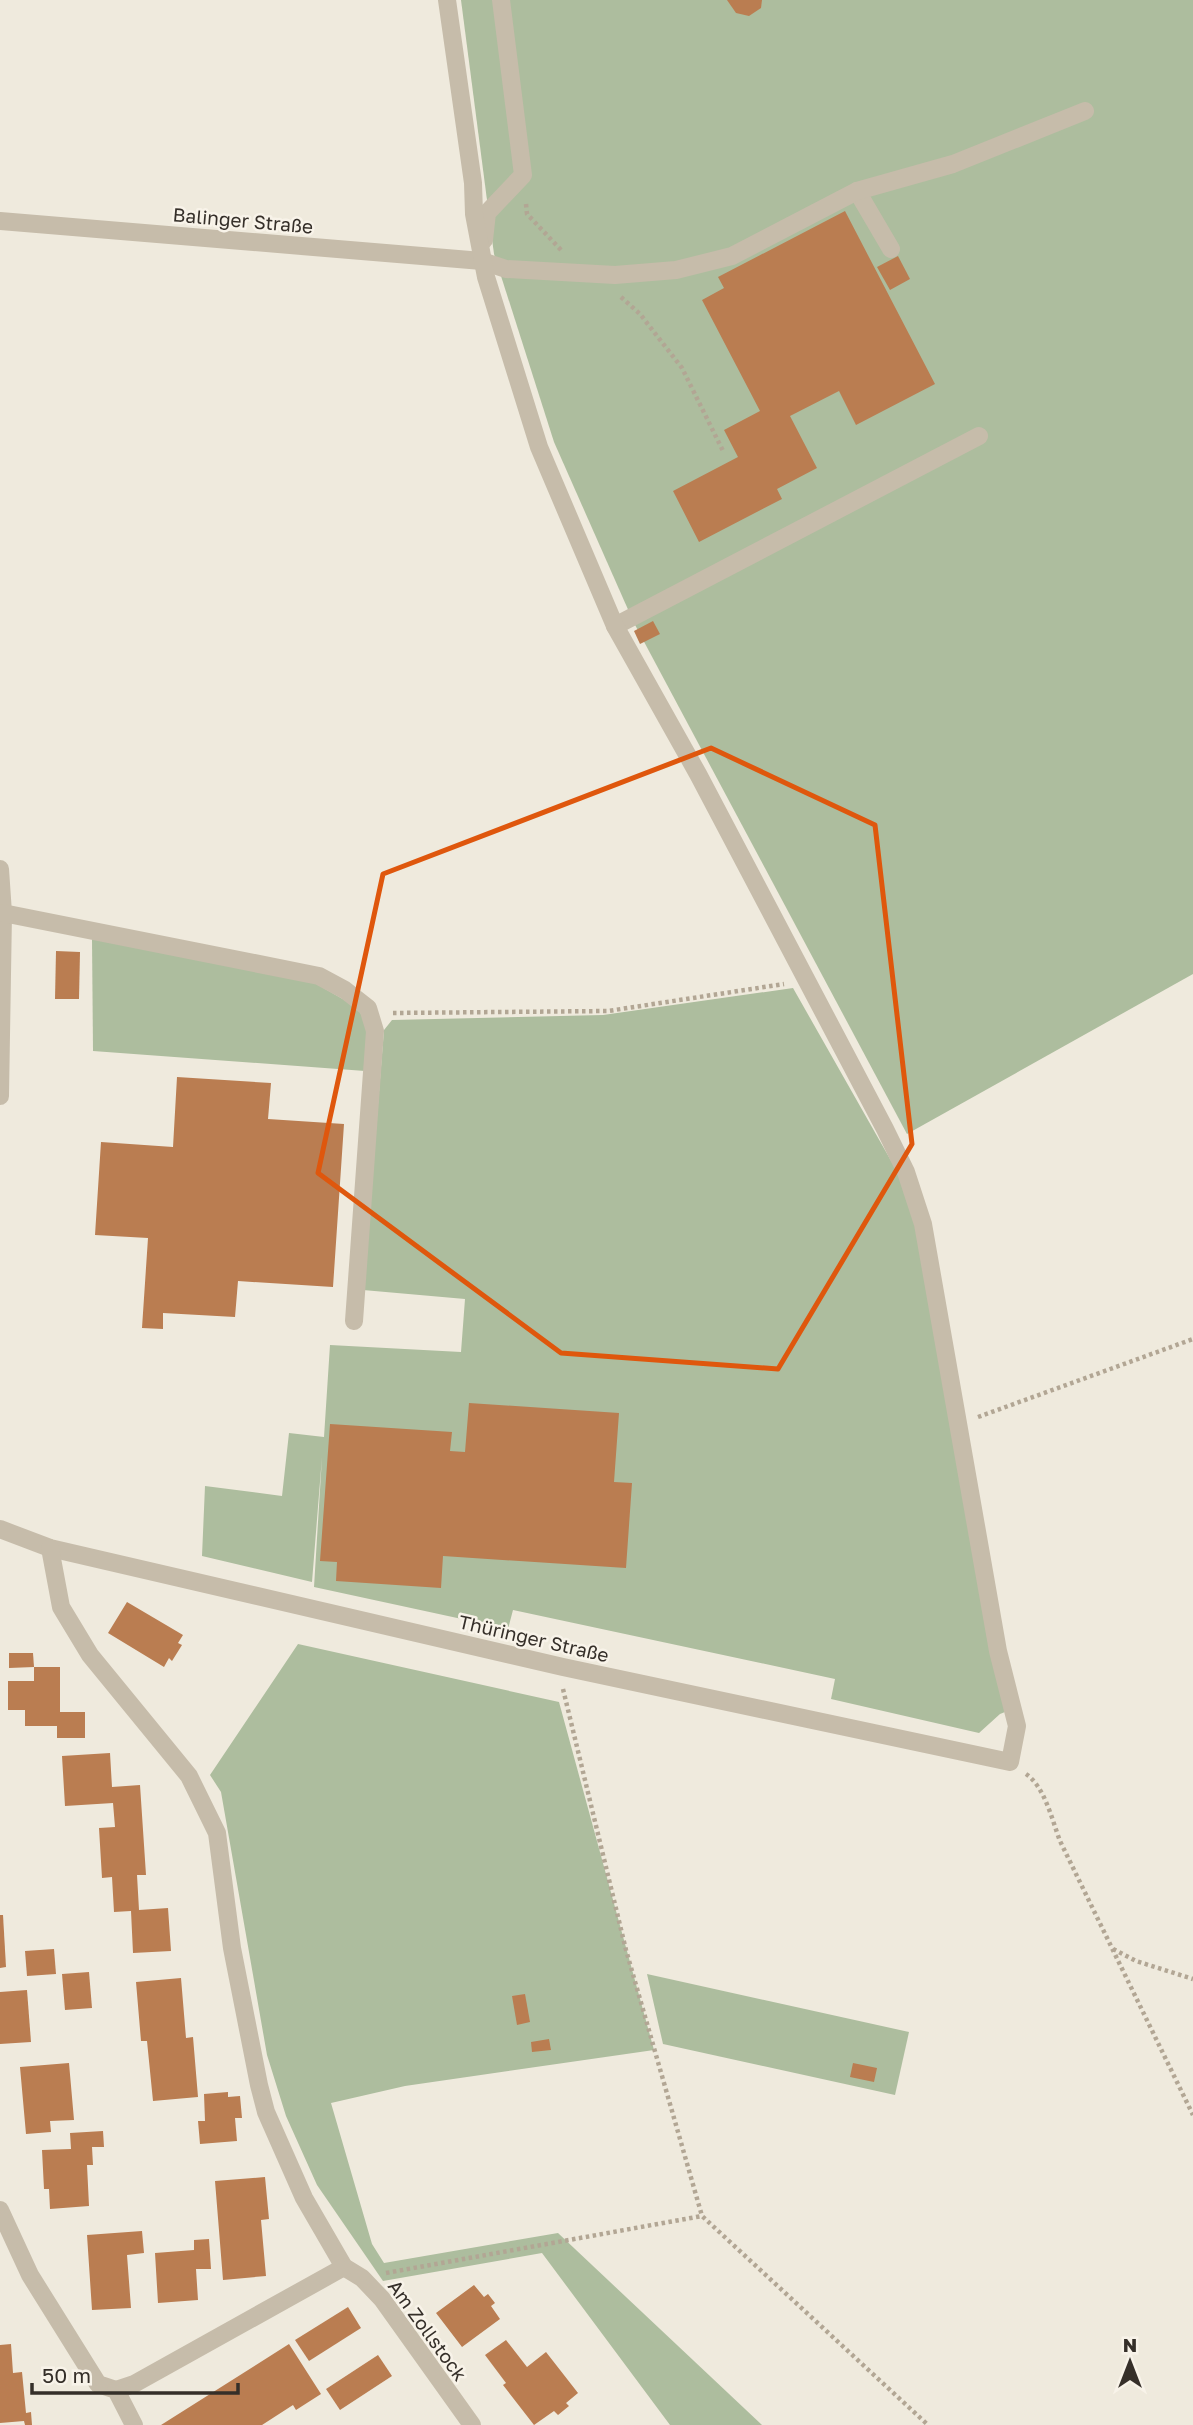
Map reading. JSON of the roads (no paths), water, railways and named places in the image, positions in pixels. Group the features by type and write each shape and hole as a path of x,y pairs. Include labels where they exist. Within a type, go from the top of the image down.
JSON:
{"street":[{"path":"447,0 482,261 539,447 615,626 979,436"},
{"path":"482,261 487,213 523,175 501,0"},
{"name":"Balinger Straße","path":"0,221 482,261 506,269 615,275 676,270 732,256 857,191 953,163 1085,110"},
{"path":"857,191 891,249"},
{"name":"Thüringer Straße","path":"0,1529 51,1548 563,1667 1010,1762 1017,1726 998,1651 923,1224 906,1172 807,977 615,626"},
{"path":"0,869 0,1096"},
{"path":"2,925 319,976 345,990 368,1008 374,1031 373,1064 355,1321"},
{"path":"0,2210 30,2276 97,2384 116,2390 134,2384 344,2267 304,2197 266,2112 232,1948 217,1833 189,1776 90,1655 61,1607 51,1548"},
{"name":"Am Zollstock","path":"344,2267 362,2278 382,2299 472,2425"},
{"path":"116,2390 134,2425"}]}
